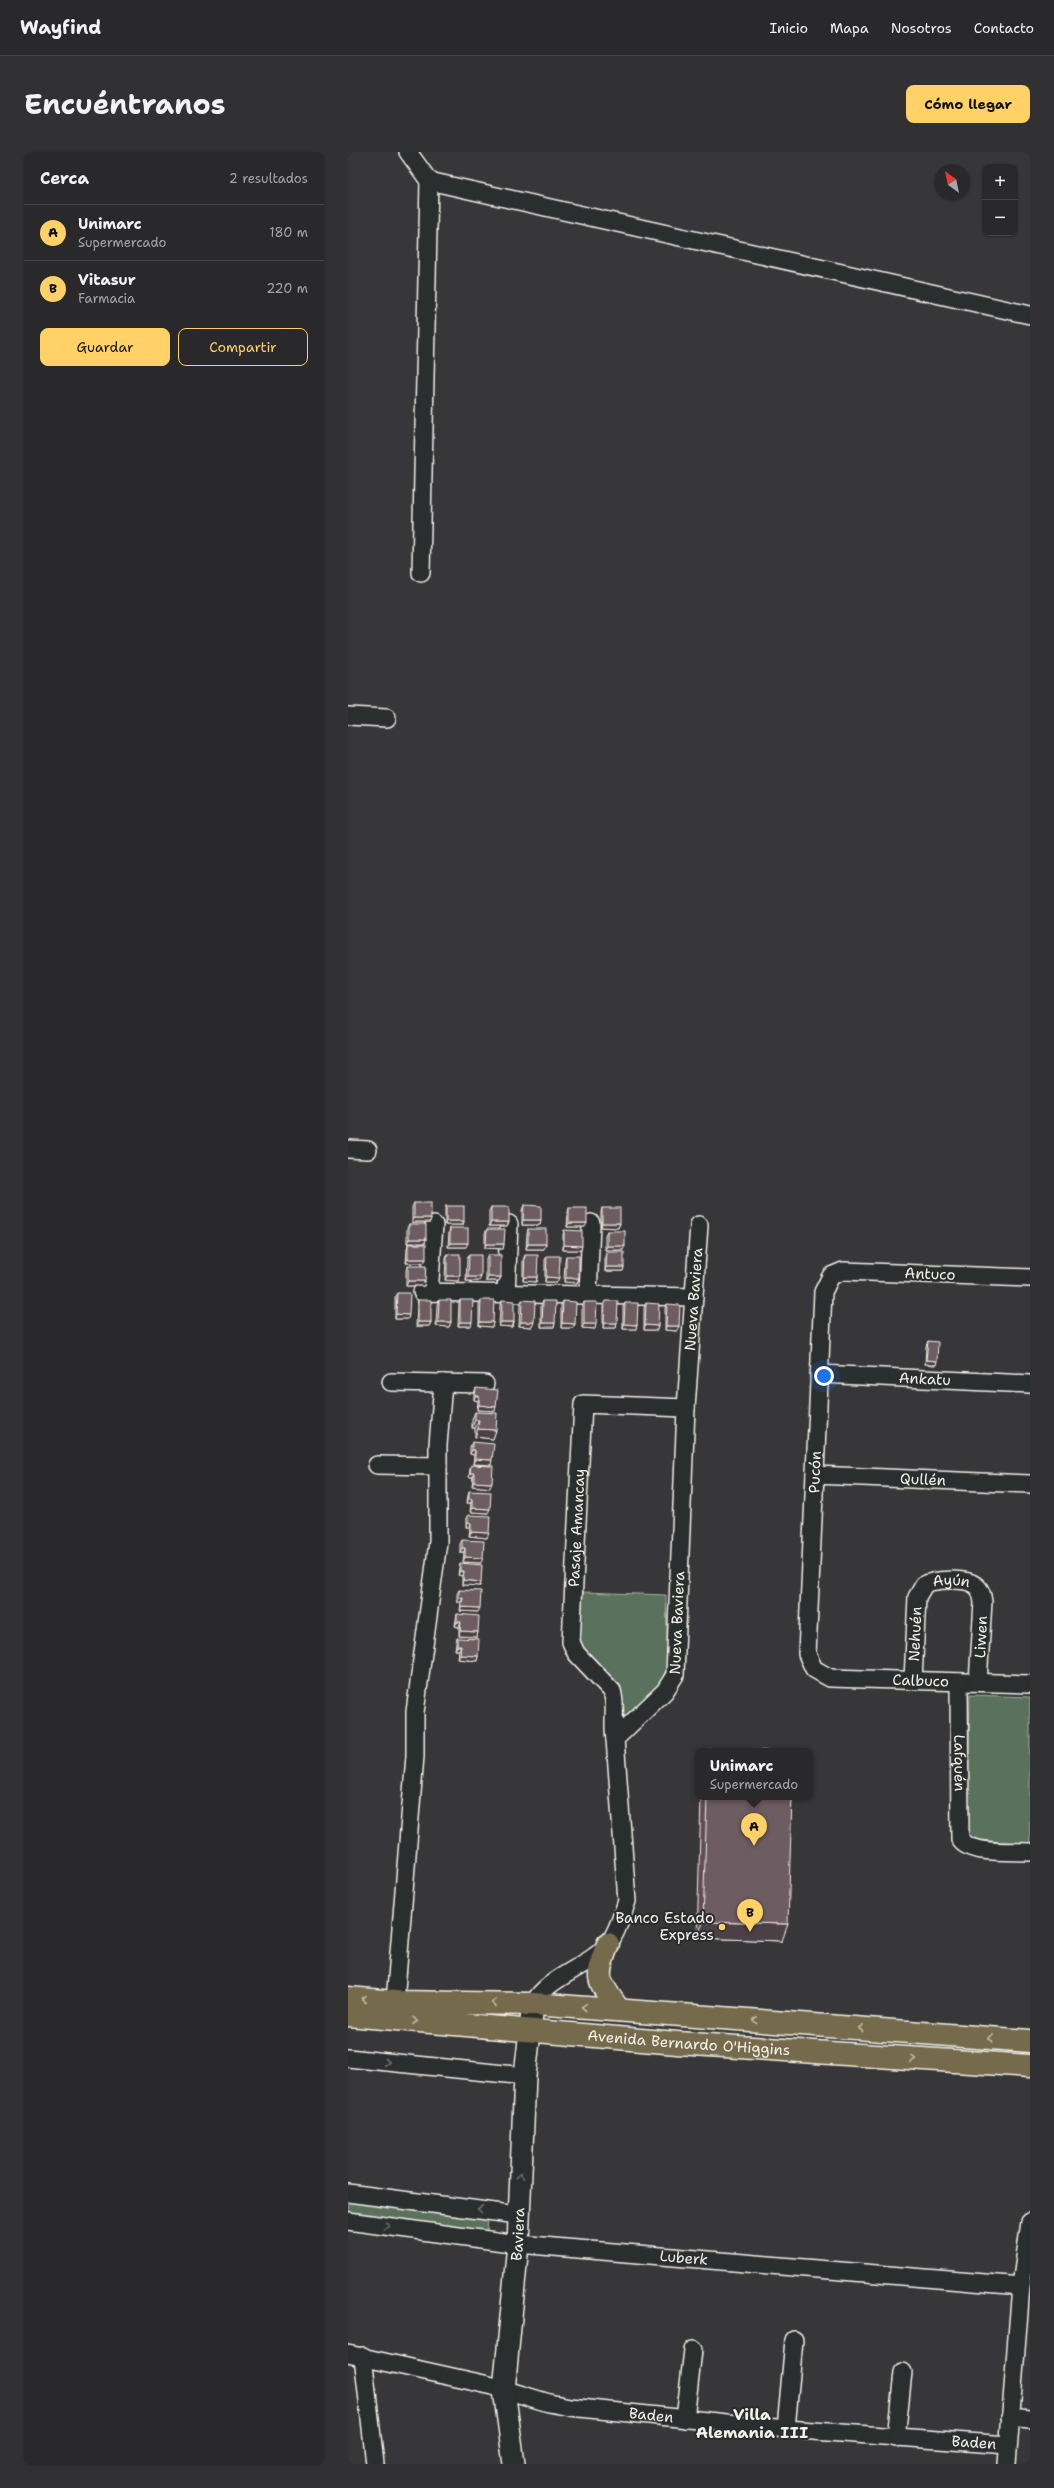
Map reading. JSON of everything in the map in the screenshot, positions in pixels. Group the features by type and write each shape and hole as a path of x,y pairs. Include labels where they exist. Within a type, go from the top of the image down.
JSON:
{"main road":[{"path":"608,1944 598,1971 601,1985 619,2010"},
{"name":"Avenida Bernardo O'Higgins","path":"348,1998 395,2002 532,2004 1030,2041"},
{"name":"Avenida Bernardo O'Higgins","path":"348,2015 792,2051 1030,2066"},
{"path":"792,2051 794,2024"}],"street":[{"path":"408,152 429,181 421,573"},
{"path":"429,181 1030,315"},
{"path":"348,716 387,718"},
{"path":"348,1149 368,1150"},
{"path":"588,1295 590,1223"},
{"path":"506,1294 509,1224"},
{"path":"434,1225 426,1292 694,1297"},
{"name":"Nueva Baviera","path":"615,1739 665,1691 675,1675 686,1408 698,1225"},
{"name":"Antuco","path":"831,1276 843,1271 849,1271 1030,1278"},
{"name":"Pucón","path":"814,1669 810,1662 808,1650 819,1374 823,1292 831,1276"},
{"name":"Ankatu","path":"819,1374 1030,1384"},
{"path":"391,1382 485,1384"},
{"path":"395,2002 415,1756 416,1712 438,1542 438,1466 443,1383"},
{"name":"Pasaje Amancay","path":"615,1739 613,1720 615,1698 612,1691 576,1653 571,1642 583,1404 686,1408"},
{"path":"377,1465 438,1466"},
{"name":"Qullén","path":"815,1475 1030,1484"},
{"name":"Ayún","path":"921,1589 933,1581 966,1582 975,1585 981,1592"},
{"name":"Nehuén","path":"913,1680 917,1597 921,1589"},
{"name":"Liwen","path":"978,1682 983,1602 981,1592"},
{"name":"Calbuco","path":"814,1669 830,1678 1030,1684"},
{"name":"Lafquén","path":"959,1682 958,1833 962,1844 973,1849 1030,1852"},
{"path":"532,2004 543,1990 608,1944 619,1924 627,1901 615,1739"},
{"name":"Baviera","path":"514,2464 504,2390 518,2244 518,2215 525,2076 532,2004"},
{"path":"348,2058 525,2076"},
{"path":"348,2193 518,2215"},
{"name":"Luberk","path":"348,2221 518,2244 1021,2286"},
{"path":"1007,2464 1010,2417 1023,2346 1021,2286 1030,2222"},
{"path":"786,2429 794,2340"},
{"path":"685,2419 693,2350"},
{"path":"355,2355 375,2464"},
{"name":"Baden","path":"355,2355 570,2407 786,2429 1008,2445"},
{"path":"896,2438 903,2372"},
{"path":"1010,2417 1030,2419"}],"green space":[{"path":"583,1592 666,1595 668,1664 660,1685 622,1719 621,1686 585,1653 579,1642"},
{"path":"970,1695 1030,1697 1030,1844 972,1841 967,1833"},
{"path":"348,2198 488,2216 487,2232 348,2212"}],"building":[{"path":"414,1203 431,1203 431,1218 414,1218"},
{"path":"524,1205 541,1206 541,1220 523,1220"},
{"path":"446,1206 464,1206 464,1221 446,1221"},
{"path":"491,1207 509,1207 509,1222 491,1222"},
{"path":"569,1208 587,1208 587,1223 569,1223"},
{"path":"602,1208 620,1208 620,1223 602,1223"},
{"path":"409,1224 426,1224 426,1239 409,1239"},
{"path":"450,1228 468,1228 468,1243 450,1243"},
{"path":"487,1229 505,1229 504,1244 486,1244"},
{"path":"528,1229 546,1229 546,1244 528,1244"},
{"path":"564,1230 582,1231 582,1246 564,1245"},
{"path":"607,1231 625,1231 625,1246 607,1246"},
{"path":"408,1244 426,1244 426,1259 408,1259"},
{"path":"607,1252 624,1252 624,1267 606,1267"},
{"path":"447,1254 460,1254 460,1276 447,1276"},
{"path":"469,1255 481,1255 481,1277 468,1277"},
{"path":"488,1255 501,1255 501,1277 488,1277"},
{"path":"525,1255 538,1255 537,1277 524,1277"},
{"path":"547,1256 560,1256 559,1278 546,1277"},
{"path":"566,1256 579,1256 579,1278 566,1278"},
{"path":"408,1266 426,1266 425,1281 408,1281"},
{"path":"397,1293 410,1293 409,1315 396,1314"},
{"path":"418,1300 431,1300 431,1322 418,1322"},
{"path":"439,1300 451,1300 451,1322 438,1322"},
{"path":"460,1300 473,1300 472,1322 460,1322"},
{"path":"481,1300 494,1300 493,1322 480,1322"},
{"path":"502,1300 514,1301 514,1322 501,1322"},
{"path":"522,1300 535,1301 534,1322 521,1322"},
{"path":"543,1301 556,1301 555,1323 542,1323"},
{"path":"563,1301 576,1302 575,1324 562,1323"},
{"path":"605,1301 618,1301 617,1323 604,1323"},
{"path":"584,1302 597,1302 596,1324 584,1324"},
{"path":"625,1303 638,1303 637,1325 624,1324"},
{"path":"646,1303 659,1304 658,1326 645,1325"},
{"path":"667,1304 680,1305 679,1326 666,1326"},
{"path":"928,1341 938,1342 937,1361 926,1360"},
{"path":"476,1388 498,1390 496,1407 479,1405 479,1396 475,1396"},
{"path":"475,1412 497,1413 496,1430 478,1429 479,1420 475,1420"},
{"path":"472,1442 494,1444 492,1460 475,1459 475,1450 472,1450"},
{"path":"471,1465 493,1466 492,1483 474,1482 474,1473 470,1473"},
{"path":"469,1491 491,1492 490,1509 472,1508 472,1499 469,1498"},
{"path":"468,1515 490,1516 489,1533 471,1532 471,1523 468,1522"},
{"path":"462,1540 484,1541 483,1558 465,1557 465,1548 462,1548"},
{"path":"460,1563 482,1565 481,1582 463,1580 464,1571 460,1571"},
{"path":"459,1590 481,1591 480,1608 462,1607 463,1598 459,1598"},
{"path":"457,1614 479,1616 478,1632 460,1631 461,1622 457,1622"},
{"path":"457,1638 479,1639 478,1656 460,1655 461,1646 457,1646"},
{"path":"707,1800 792,1800 788,1924 703,1922"}],"place":[{"name":"Unimarc","path":"754,1846"},
{"name":"Banco Estado Express","path":"722,1927"},
{"name":"Vitasur","path":"750,1932"}],"district":[{"name":"Villa Alemania III","path":"752,2423"}]}
